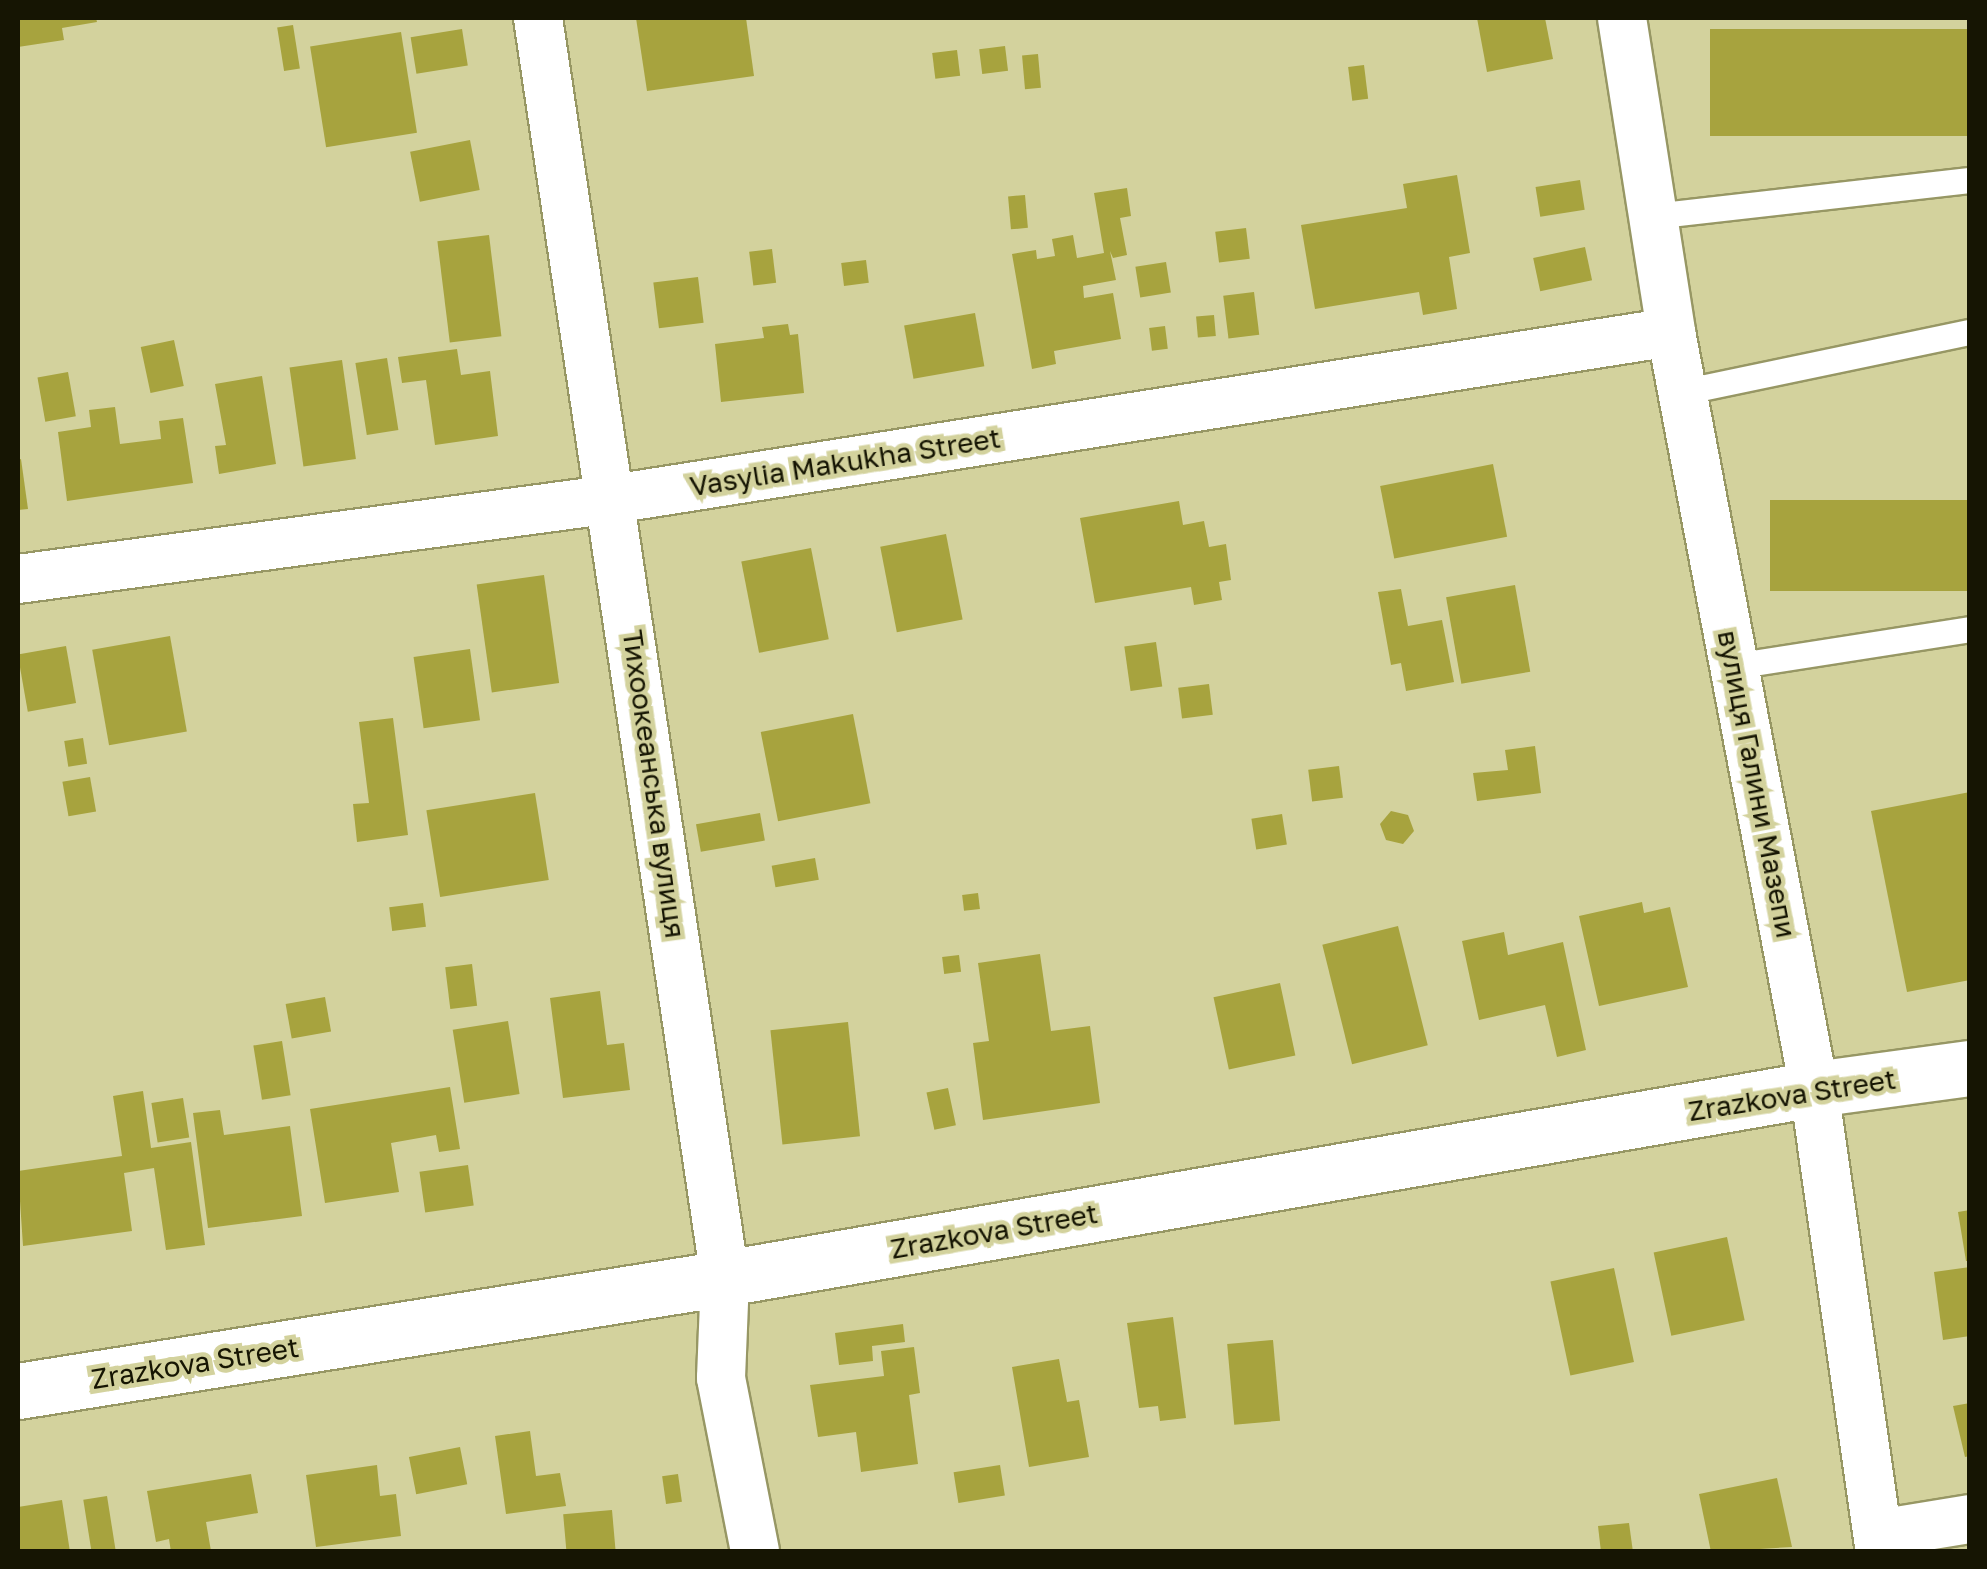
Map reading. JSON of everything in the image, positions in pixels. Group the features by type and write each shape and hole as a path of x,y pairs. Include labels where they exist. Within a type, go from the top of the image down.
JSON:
{"street":[{"name":"Тихоокеанська вулиця","path":"538,18 613,499 726,1278 721,1378 754,1552"},
{"name":"вулиця Галини Мазепи","path":"1622,18 1671,332 1814,1089 1879,1542"},
{"name":"Vasylia Makukha Street","path":"18,578 613,499 1671,332"},
{"name":"Zrazkova Street","path":"18,1391 726,1278 1814,1089 1970,1068"},
{"path":"1879,1542 1970,1519"}],"lane":[{"path":"1653,216 1970,180"},
{"path":"1682,392 1970,332"},
{"path":"1734,666 1970,629"}],"building":[{"path":"18,18 96,18 97,22 62,28 64,40 18,47"},
{"path":"636,18 746,18 754,76 647,91"},
{"path":"1477,18 1545,18 1553,59 1487,72"},
{"path":"293,25 300,68 284,71 277,28"},
{"path":"462,29 468,66 416,74 411,37"},
{"path":"1710,29 1970,29 1970,136 1710,136"},
{"path":"401,32 417,133 326,147 310,46"},
{"path":"1005,46 1008,71 982,74 979,49"},
{"path":"957,50 960,76 935,79 932,53"},
{"path":"1038,54 1041,88 1025,89 1022,55"},
{"path":"1364,65 1368,99 1352,101 1348,67"},
{"path":"470,140 480,190 420,202 410,152"},
{"path":"1457,175 1470,253 1449,257 1457,309 1423,315 1419,292 1315,309 1301,225 1407,208 1403,184"},
{"path":"1580,180 1585,210 1540,217 1536,187"},
{"path":"1127,188 1131,216 1120,218 1127,255 1113,258 1110,251 1116,280 1083,286 1084,298 1113,293 1121,339 1054,351 1056,364 1032,369 1012,254 1036,250 1037,259 1055,256 1052,239 1073,235 1077,258 1104,253 1094,193"},
{"path":"1025,195 1028,228 1011,229 1008,196"},
{"path":"1246,228 1250,259 1219,263 1215,232"},
{"path":"489,235 501,336 450,343 437,241"},
{"path":"1585,247 1592,280 1540,291 1533,258"},
{"path":"772,249 776,283 753,286 749,252"},
{"path":"866,260 869,283 844,286 841,263"},
{"path":"1166,262 1171,293 1140,297 1135,267"},
{"path":"698,277 704,323 659,328 653,282"},
{"path":"1254,292 1259,335 1228,338 1223,296"},
{"path":"975,313 984,366 913,379 904,326"},
{"path":"1214,315 1216,336 1198,337 1196,317"},
{"path":"788,324 790,335 798,334 804,393 721,402 715,344 764,338 762,327"},
{"path":"1165,326 1168,349 1152,351 1149,328"},
{"path":"174,340 184,386 151,393 141,347"},
{"path":"457,349 461,375 490,371 498,436 435,445 426,380 402,383 398,357"},
{"path":"387,358 398,430 367,435 355,363"},
{"path":"342,360 356,459 303,466 290,367"},
{"path":"68,372 76,416 45,422 37,377"},
{"path":"262,376 276,464 219,474 215,446 226,445 215,384"},
{"path":"115,407 120,444 161,439 159,421 183,418 193,483 67,501 58,432 91,427 89,410"},
{"path":"21,459 28,509 18,510 18,460"},
{"path":"1493,464 1507,537 1394,559 1380,486"},
{"path":"1770,500 1970,500 1970,591 1770,591"},
{"path":"1179,501 1183,525 1204,521 1209,547 1226,544 1231,580 1219,582 1222,600 1194,605 1191,587 1095,603 1080,518"},
{"path":"946,534 963,619 897,632 880,547"},
{"path":"811,548 829,639 759,653 741,562"},
{"path":"544,575 559,683 492,692 477,584"},
{"path":"1515,585 1530,672 1461,684 1446,597"},
{"path":"1401,589 1408,626 1442,620 1454,682 1406,691 1401,663 1391,665 1378,592"},
{"path":"170,636 187,732 109,745 92,650"},
{"path":"1156,642 1162,687 1131,691 1124,646"},
{"path":"66,646 76,703 28,712 18,654"},
{"path":"470,649 480,720 424,728 414,657"},
{"path":"1209,684 1213,715 1182,719 1178,688"},
{"path":"853,714 870,803 778,821 761,732"},
{"path":"393,718 408,835 357,842 353,804 369,803 359,722"},
{"path":"83,738 87,764 68,767 64,741"},
{"path":"1535,746 1541,793 1477,801 1473,773 1508,770 1505,750"},
{"path":"1339,766 1343,798 1312,802 1308,770"},
{"path":"90,777 96,811 69,816 62,782"},
{"path":"1970,792 1970,980 1907,992 1871,811"},
{"path":"535,793 549,880 440,897 426,810"},
{"path":"1391,811 1408,815 1414,831 1403,844 1386,840 1380,824"},
{"path":"760,813 765,841 701,852 696,824"},
{"path":"1282,814 1287,845 1256,849 1251,819"},
{"path":"815,858 819,880 775,887 772,866"},
{"path":"978,893 980,909 964,911 962,895"},
{"path":"1642,902 1644,913 1670,907 1688,987 1599,1006 1579,916"},
{"path":"423,903 426,927 392,931 389,907"},
{"path":"1398,926 1428,1045 1352,1064 1322,945"},
{"path":"1504,932 1508,955 1563,942 1586,1050 1557,1057 1545,1005 1479,1020 1462,941"},
{"path":"1040,954 1051,1031 1090,1026 1100,1103 983,1120 973,1043 989,1041 978,963"},
{"path":"959,955 961,972 944,974 942,957"},
{"path":"472,964 477,1006 450,1009 445,967"},
{"path":"1280,983 1295,1055 1229,1070 1213,997"},
{"path":"600,991 607,1045 624,1043 630,1090 563,1098 550,998"},
{"path":"325,997 331,1031 292,1038 286,1004"},
{"path":"508,1021 520,1094 464,1103 453,1030"},
{"path":"848,1022 860,1136 782,1145 770,1030"},
{"path":"282,1041 291,1095 262,1100 253,1046"},
{"path":"450,1087 460,1149 439,1152 436,1135 391,1143 399,1192 325,1203 310,1109"},
{"path":"948,1088 956,1125 934,1130 926,1093"},
{"path":"143,1091 151,1148 191,1142 205,1245 166,1250 154,1168 124,1173 132,1231 23,1246 18,1171 122,1156 113,1096"},
{"path":"183,1098 189,1138 158,1143 151,1103"},
{"path":"220,1110 224,1135 290,1126 302,1216 208,1228 193,1113"},
{"path":"468,1165 474,1206 425,1212 419,1172"},
{"path":"1970,1210 1970,1261 1966,1261 1958,1212"},
{"path":"1727,1237 1745,1320 1671,1336 1654,1253"},
{"path":"1970,1267 1970,1336 1943,1340 1934,1272"},
{"path":"1614,1268 1634,1362 1570,1375 1550,1282"},
{"path":"1173,1317 1186,1418 1160,1421 1158,1406 1139,1408 1127,1323"},
{"path":"903,1324 905,1342 872,1346 873,1361 839,1365 835,1333"},
{"path":"1273,1340 1280,1421 1234,1425 1227,1344"},
{"path":"914,1347 920,1393 909,1395 918,1464 861,1472 856,1432 818,1437 810,1385 884,1376 881,1351"},
{"path":"1059,1359 1067,1402 1079,1400 1089,1457 1029,1467 1012,1367"},
{"path":"1970,1403 1970,1456 1965,1457 1953,1406"},
{"path":"530,1431 536,1476 560,1473 566,1506 506,1514 495,1436"},
{"path":"460,1447 467,1484 416,1494 409,1457"},
{"path":"377,1465 380,1496 396,1494 401,1536 316,1547 306,1475"},
{"path":"1000,1465 1005,1496 958,1503 954,1472"},
{"path":"251,1474 258,1513 206,1522 211,1551 171,1552 169,1539 156,1542 147,1491"},
{"path":"678,1474 682,1502 666,1504 662,1476"},
{"path":"1777,1478 1792,1547 1711,1552 1699,1494"},
{"path":"107,1496 116,1552 92,1552 83,1500"},
{"path":"62,1500 70,1552 18,1552 18,1507"},
{"path":"612,1510 616,1552 566,1552 563,1514"},
{"path":"1629,1523 1633,1552 1601,1552 1598,1526"}]}
